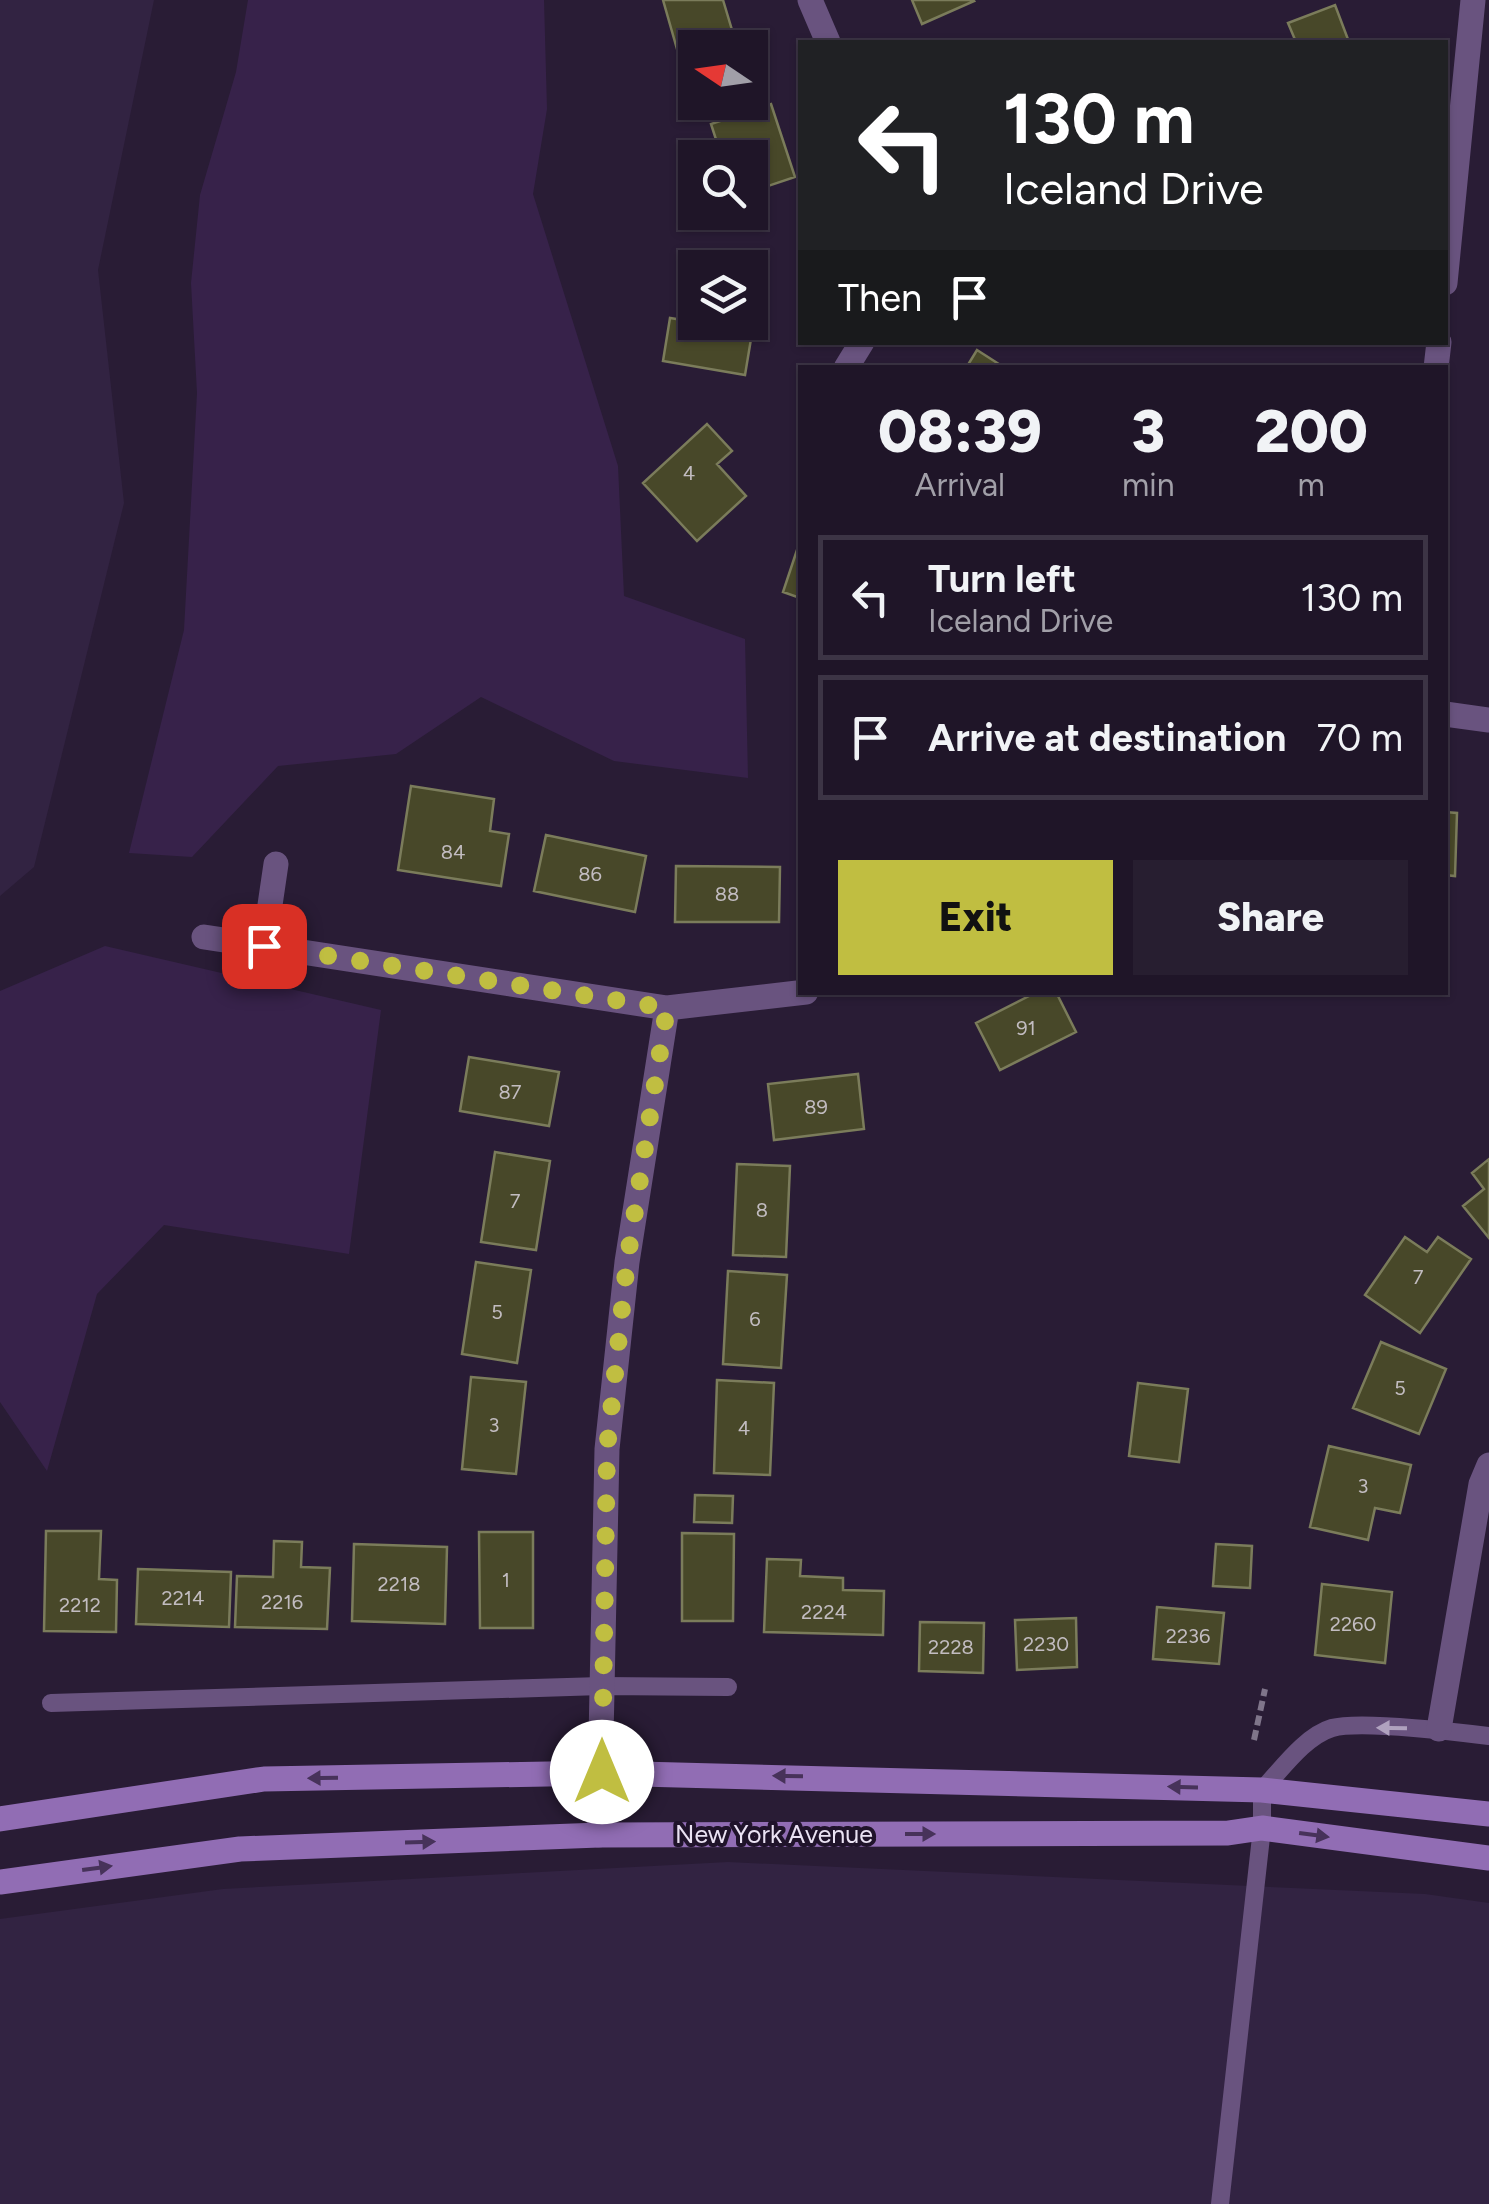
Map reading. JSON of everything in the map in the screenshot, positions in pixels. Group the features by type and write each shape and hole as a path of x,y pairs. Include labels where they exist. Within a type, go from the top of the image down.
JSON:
{"street":[{"path":"810,0 827,40"},
{"path":"1448,253 1473,0"},
{"path":"1448,714 1489,720"},
{"path":"264,946 276,864"},
{"path":"204,937 667,1008 798,993"},
{"path":"598,1835 607,1449 616,1348 667,1008"},
{"path":"1439,1729 1482,1484 1489,1464"},
{"path":"0,1819 264,1779 602,1772 1262,1790 1489,1814"},
{"name":"New York Avenue","path":"0,1882 240,1849 598,1835 1228,1833 1262,1828 1489,1858"}],"lane":[{"path":"50,1703 601,1686 728,1686"},
{"path":"1220,2204 1262,1828 1262,1790 1311,1740 1333,1728 1439,1729 1489,1736"}],"path":[{"path":"1254,1740 1266,1689"}],"shaded area":[{"path":"0,0 154,0 98,270 124,503 34,867 0,896"},
{"path":"248,0 544,0 547,109 533,194 618,466 624,596 745,639 748,778 614,761 481,697 396,754 278,766 192,857 129,853 184,630 197,393 191,283 200,195 236,72"},
{"path":"105,946 381,1010 349,1254 164,1225 97,1294 47,1471 0,1402 0,991"},
{"path":"728,1862 1425,1894 1489,1903 1489,2204 0,2204 0,1919 223,1889"}],"building":[{"path":"663,0 723,0 732,30 678,30 678,52"},
{"path":"912,0 973,0 974,1 922,24"},
{"path":"1335,5 1348,40 1295,40 1288,23"},
{"path":"771,104 795,177 768,186 768,140 716,140 711,124 723,120 768,120"},
{"path":"670,318 678,319 678,340 751,340 745,375 663,361"},
{"path":"977,350 1000,365 968,365"},
{"path":"707,424 732,451 717,464 746,496 697,541 643,483"},
{"path":"798,547 798,597 783,592"},
{"path":"411,786 494,799 490,831 509,834 501,886 398,870"},
{"path":"1448,812 1457,813 1455,876 1448,875"},
{"path":"546,835 646,856 635,912 534,891"},
{"path":"676,866 780,867 779,922 675,922"},
{"path":"1031,995 1058,995 1076,1032 1000,1070 976,1023"},
{"path":"469,1057 559,1072 549,1126 460,1111"},
{"path":"858,1074 864,1129 774,1140 768,1084"},
{"path":"495,1152 550,1161 536,1250 481,1242"},
{"path":"1489,1159 1489,1238 1463,1206 1484,1189 1472,1173"},
{"path":"737,1164 790,1166 786,1257 733,1255"},
{"path":"1405,1237 1427,1252 1438,1237 1471,1259 1420,1333 1365,1295"},
{"path":"476,1262 531,1270 517,1363 462,1354"},
{"path":"728,1271 787,1275 781,1368 723,1364"},
{"path":"1381,1342 1446,1369 1419,1434 1353,1408"},
{"path":"471,1377 526,1382 516,1474 462,1469"},
{"path":"717,1380 774,1383 770,1475 714,1473"},
{"path":"1138,1383 1188,1389 1179,1462 1129,1456"},
{"path":"1329,1446 1411,1465 1400,1513 1375,1508 1368,1540 1310,1527"},
{"path":"695,1495 733,1496 732,1523 694,1522"},
{"path":"46,1531 101,1531 99,1579 117,1580 116,1632 44,1631"},
{"path":"479,1532 533,1532 533,1628 480,1628"},
{"path":"682,1533 734,1534 733,1621 682,1621"},
{"path":"274,1541 302,1542 301,1567 330,1568 327,1629 235,1627 237,1576 273,1577"},
{"path":"354,1544 447,1547 445,1624 352,1621"},
{"path":"1216,1544 1252,1546 1250,1588 1213,1586"},
{"path":"767,1559 801,1560 800,1576 843,1578 843,1590 884,1591 883,1635 764,1632"},
{"path":"138,1569 231,1572 229,1627 136,1624"},
{"path":"1322,1584 1392,1592 1385,1663 1315,1655"},
{"path":"1157,1607 1224,1613 1219,1664 1153,1659"},
{"path":"1076,1618 1077,1667 1017,1670 1015,1620"},
{"path":"920,1622 984,1623 983,1673 919,1671"}],"route":[{"path":"264,946 667,1008 627,1262 607,1449 601,1618 602,1772"}]}
